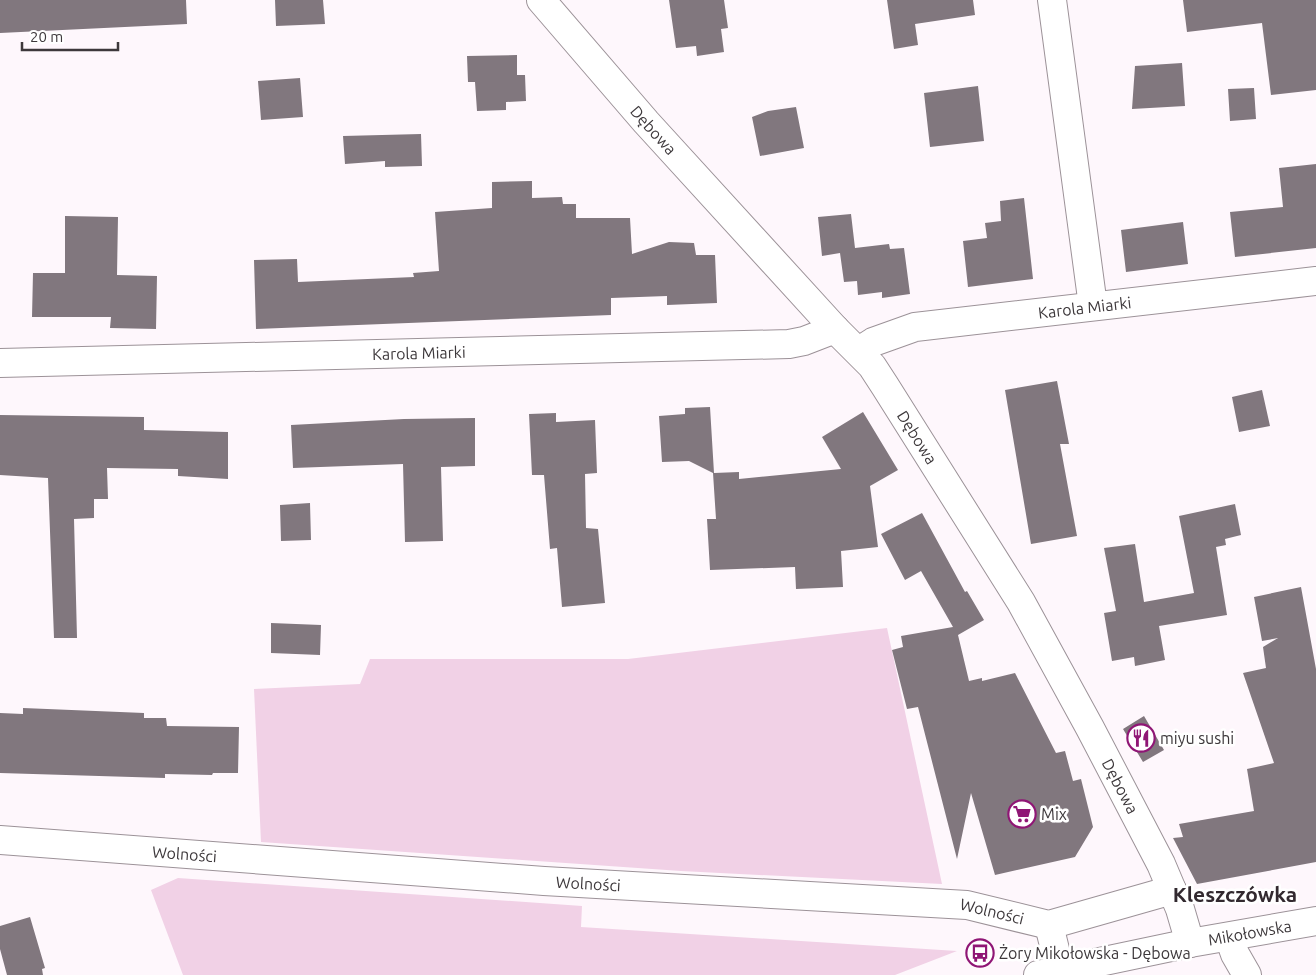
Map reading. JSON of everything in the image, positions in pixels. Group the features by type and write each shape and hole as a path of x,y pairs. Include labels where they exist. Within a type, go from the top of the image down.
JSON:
{"street":[{"name":"Dębowa","path":"541,0 646,122 858,352 886,386 1021,602 1090,728 1161,864 1190,943"},
{"path":"1052,0 1094,306"},
{"name":"Karola Miarki","path":"858,352 880,339 915,327 1316,281"},
{"name":"Karola Miarki","path":"0,363 789,344 804,341 835,328"},
{"name":"Wolności","path":"0,840 544,881 967,905 1049,925 1172,890"},
{"name":"Mikołowska","path":"1049,973 1190,943 1316,921"},
{"path":"1049,925 1049,973"},
{"path":"1229,936 1240,966 1247,975"}],"shaded area":[{"path":"887,628 942,884 681,871 261,842 254,689 360,684 370,659 628,659"},
{"path":"178,878 582,906 581,927 957,951 895,975 183,975 151,890"}],"building":[{"path":"0,0 186,0 187,24 0,33"},
{"path":"275,0 323,0 325,24 276,26"},
{"path":"669,0 724,0 728,28 721,29 724,52 697,56 696,46 676,48"},
{"path":"887,0 973,0 975,15 915,24 918,45 894,49"},
{"path":"1183,0 1316,0 1316,90 1271,95 1262,23 1187,32"},
{"path":"517,55 517,75 525,75 526,101 506,102 506,110 477,111 475,82 468,82 467,56"},
{"path":"1182,63 1185,106 1132,109 1135,66"},
{"path":"300,78 303,117 261,120 258,81"},
{"path":"978,86 984,141 930,147 924,93"},
{"path":"1254,88 1256,119 1230,121 1228,89"},
{"path":"796,107 804,148 760,156 752,117 768,111"},
{"path":"421,134 422,166 385,167 385,161 345,164 343,136"},
{"path":"1316,164 1316,248 1235,257 1230,212 1283,207 1279,168"},
{"path":"532,181 532,198 562,197 563,204 576,204 576,218 630,218 632,254 669,242 694,243 696,255 715,255 717,303 667,305 667,296 611,298 611,315 256,329 254,260 297,259 298,282 414,277 413,273 439,271 435,212 492,208 492,182"},
{"path":"1024,198 1033,279 968,287 963,241 987,238 985,223 1001,221 1000,201"},
{"path":"851,214 855,248 889,244 890,249 904,248 910,294 882,298 882,292 858,295 857,281 844,282 840,253 822,256 818,217"},
{"path":"65,216 118,217 117,275 157,276 156,329 110,328 111,317 32,317 33,273 65,273"},
{"path":"1183,222 1188,264 1126,272 1121,230"},
{"path":"1057,381 1069,444 1060,444 1077,536 1031,544 1005,390"},
{"path":"1262,390 1270,426 1239,432 1232,397"},
{"path":"710,407 714,473 739,472 739,479 841,469 822,437 863,412 898,470 870,486 878,547 841,551 843,587 796,589 795,567 710,570 707,519 716,519 713,473 689,461 662,462 659,416 685,414 685,408"},
{"path":"556,413 556,422 595,420 597,473 585,474 586,528 598,529 605,603 562,607 557,548 550,549 544,475 532,475 529,414"},
{"path":"0,415 144,417 144,430 228,432 228,479 178,476 178,469 107,468 108,499 94,499 94,518 74,519 77,638 54,638 48,478 0,475"},
{"path":"475,418 475,466 441,467 443,541 405,542 403,464 293,468 291,425 404,419"},
{"path":"310,503 311,540 281,541 280,505"},
{"path":"1235,504 1241,535 1225,539 1226,545 1216,547 1227,615 1159,626 1165,660 1135,666 1134,657 1112,661 1104,613 1116,611 1104,548 1135,544 1144,602 1194,593 1179,516"},
{"path":"922,513 965,592 967,591 984,620 958,635 969,681 982,678 982,681 1015,673 1056,753 1065,751 1073,781 1081,779 1093,827 1075,857 995,875 971,793 957,859 918,707 907,709 892,650 903,647 901,636 953,627 921,571 905,580 881,534"},
{"path":"1301,587 1316,669 1316,862 1197,884 1173,838 1183,837 1179,824 1254,811 1247,769 1274,763 1243,673 1266,668 1263,647 1278,638 1262,641 1254,597"},
{"path":"271,623 321,625 320,655 271,653"},
{"path":"23,708 144,713 144,718 166,718 167,726 239,727 238,773 213,773 212,775 165,774 165,778 0,773 0,713 23,714"},
{"name":"miyu sushi","path":"1144,716 1164,750 1143,762 1123,729"},
{"path":"30,917 45,968 42,969 43,975 7,975 0,949 0,926"}],"place":[{"name":"miyu sushi","path":"1141,738"},
{"name":"Mix","path":"1022,814"},
{"name":"Żory Mikołowska - Dębowa","path":"980,953"}],"district":[{"name":"Kleszczówka","path":"1235,895"}]}
